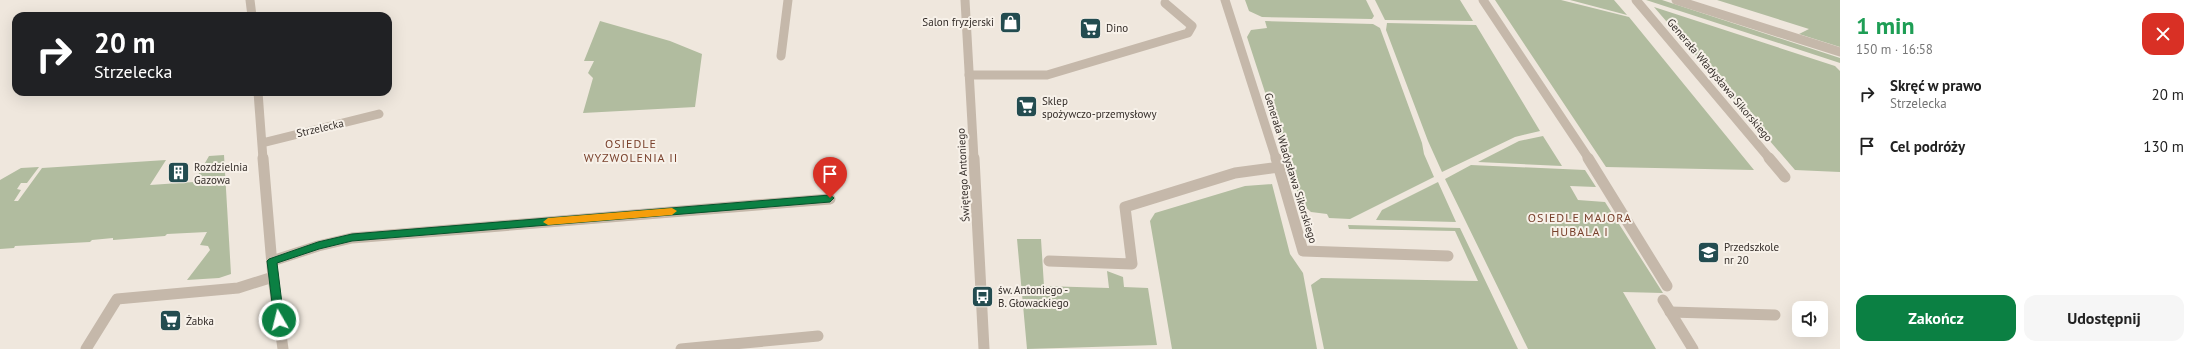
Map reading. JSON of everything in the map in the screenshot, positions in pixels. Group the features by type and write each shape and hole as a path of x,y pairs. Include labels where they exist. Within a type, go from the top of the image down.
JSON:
{"street":[{"path":"250,0 252,12"},
{"path":"781,56 788,0"},
{"name":"Świętego Antoniego","path":"965,0 984,349"},
{"name":"Generała Władysława Sikorskiego","path":"1225,0 1279,167 1304,251 1448,256"},
{"path":"1483,0 1594,168 1667,286"},
{"name":"Generała Władysława Sikorskiego","path":"1636,0 1785,177"},
{"name":"Generała Władysława Sikorskiego","path":"1676,0 1840,52"},
{"path":"969,75 1047,75 1188,33 1192,26 1165,3"},
{"path":"258,96 273,277 282,349"},
{"name":"Strzelecka","path":"262,143 379,114"},
{"path":"1049,261 1132,264 1124,207 1235,173 1279,167"},
{"path":"272,261 318,246 352,238 830,198"},
{"path":"86,349 117,299 238,288 273,277"},
{"path":"1663,300 1693,349"},
{"path":"1670,312 1775,315"},
{"path":"681,349 818,336"}],"green space":[{"path":"1245,0 1366,0 1374,16 1372,19 1262,17 1249,11"},
{"path":"1375,0 1460,0 1473,21 1385,20"},
{"path":"1495,0 1561,0 1629,17 1754,170 1606,167"},
{"path":"1570,0 1614,0 1627,15"},
{"path":"1646,0 1662,0 1840,58 1840,63"},
{"path":"1717,0 1840,0 1840,47 1799,34 1809,29"},
{"path":"1654,7 1835,66 1840,71 1840,172 1795,170"},
{"path":"600,21 670,41 702,54 695,107 583,113 593,78 588,73 594,61 584,61"},
{"path":"1265,21 1373,24 1380,28 1422,143 1424,154 1434,177 1350,219 1329,218 1327,214 1311,212 1301,203 1247,37 1251,30 1267,28"},
{"path":"1387,23 1476,25 1540,131 1515,137 1442,172 1428,141 1386,30"},
{"path":"1543,136 1562,166 1478,162 1519,141"},
{"path":"224,155 231,274 219,278 187,280 210,250 208,246 200,245 207,232 167,234 165,236 113,240 113,238 92,240 90,242 15,246 14,248 0,249 0,180 21,168 39,167 27,183 21,183 17,189 21,190 14,201 18,201 42,168 166,160 150,185 194,182 209,156"},
{"path":"1471,165 1585,170 1596,187 1570,186 1578,200 1605,202 1663,293 1623,292 1656,349 1528,349 1445,179"},
{"path":"1438,182 1456,222 1376,220 1382,210"},
{"path":"1272,184 1290,254 1303,273 1317,349 1172,349 1150,221 1155,213 1245,186"},
{"path":"1348,225 1460,228 1518,349 1324,349 1311,285 1321,278 1478,281 1455,231 1349,229"},
{"path":"1017,239 1041,239 1044,286 1109,288 1107,271 1123,277 1124,287 1148,288 1157,345 1027,349"}],"slow traffic":[{"path":"548,222 672,211"}],"place":[{"name":"Salon fryzjerski","path":"1010,22"},
{"name":"Dino","path":"1091,28"},
{"name":"Sklep spożywczo-przemysłowy","path":"1027,107"},
{"name":"Rozdzielnia Gazowa","path":"179,173"},
{"name":"Przedszkole nr 20","path":"1709,253"},
{"name":"św. Antoniego - B. Głowackiego","path":"982,296"},
{"name":"Żabka","path":"170,321"}],"district":[{"name":"OSIEDLE WYZWOLENIA II","path":"631,150"},
{"name":"OSIEDLE MAJORA HUBALA I","path":"1580,224"}],"route":[{"path":"279,320 272,261 318,246 352,238 830,198"}]}
